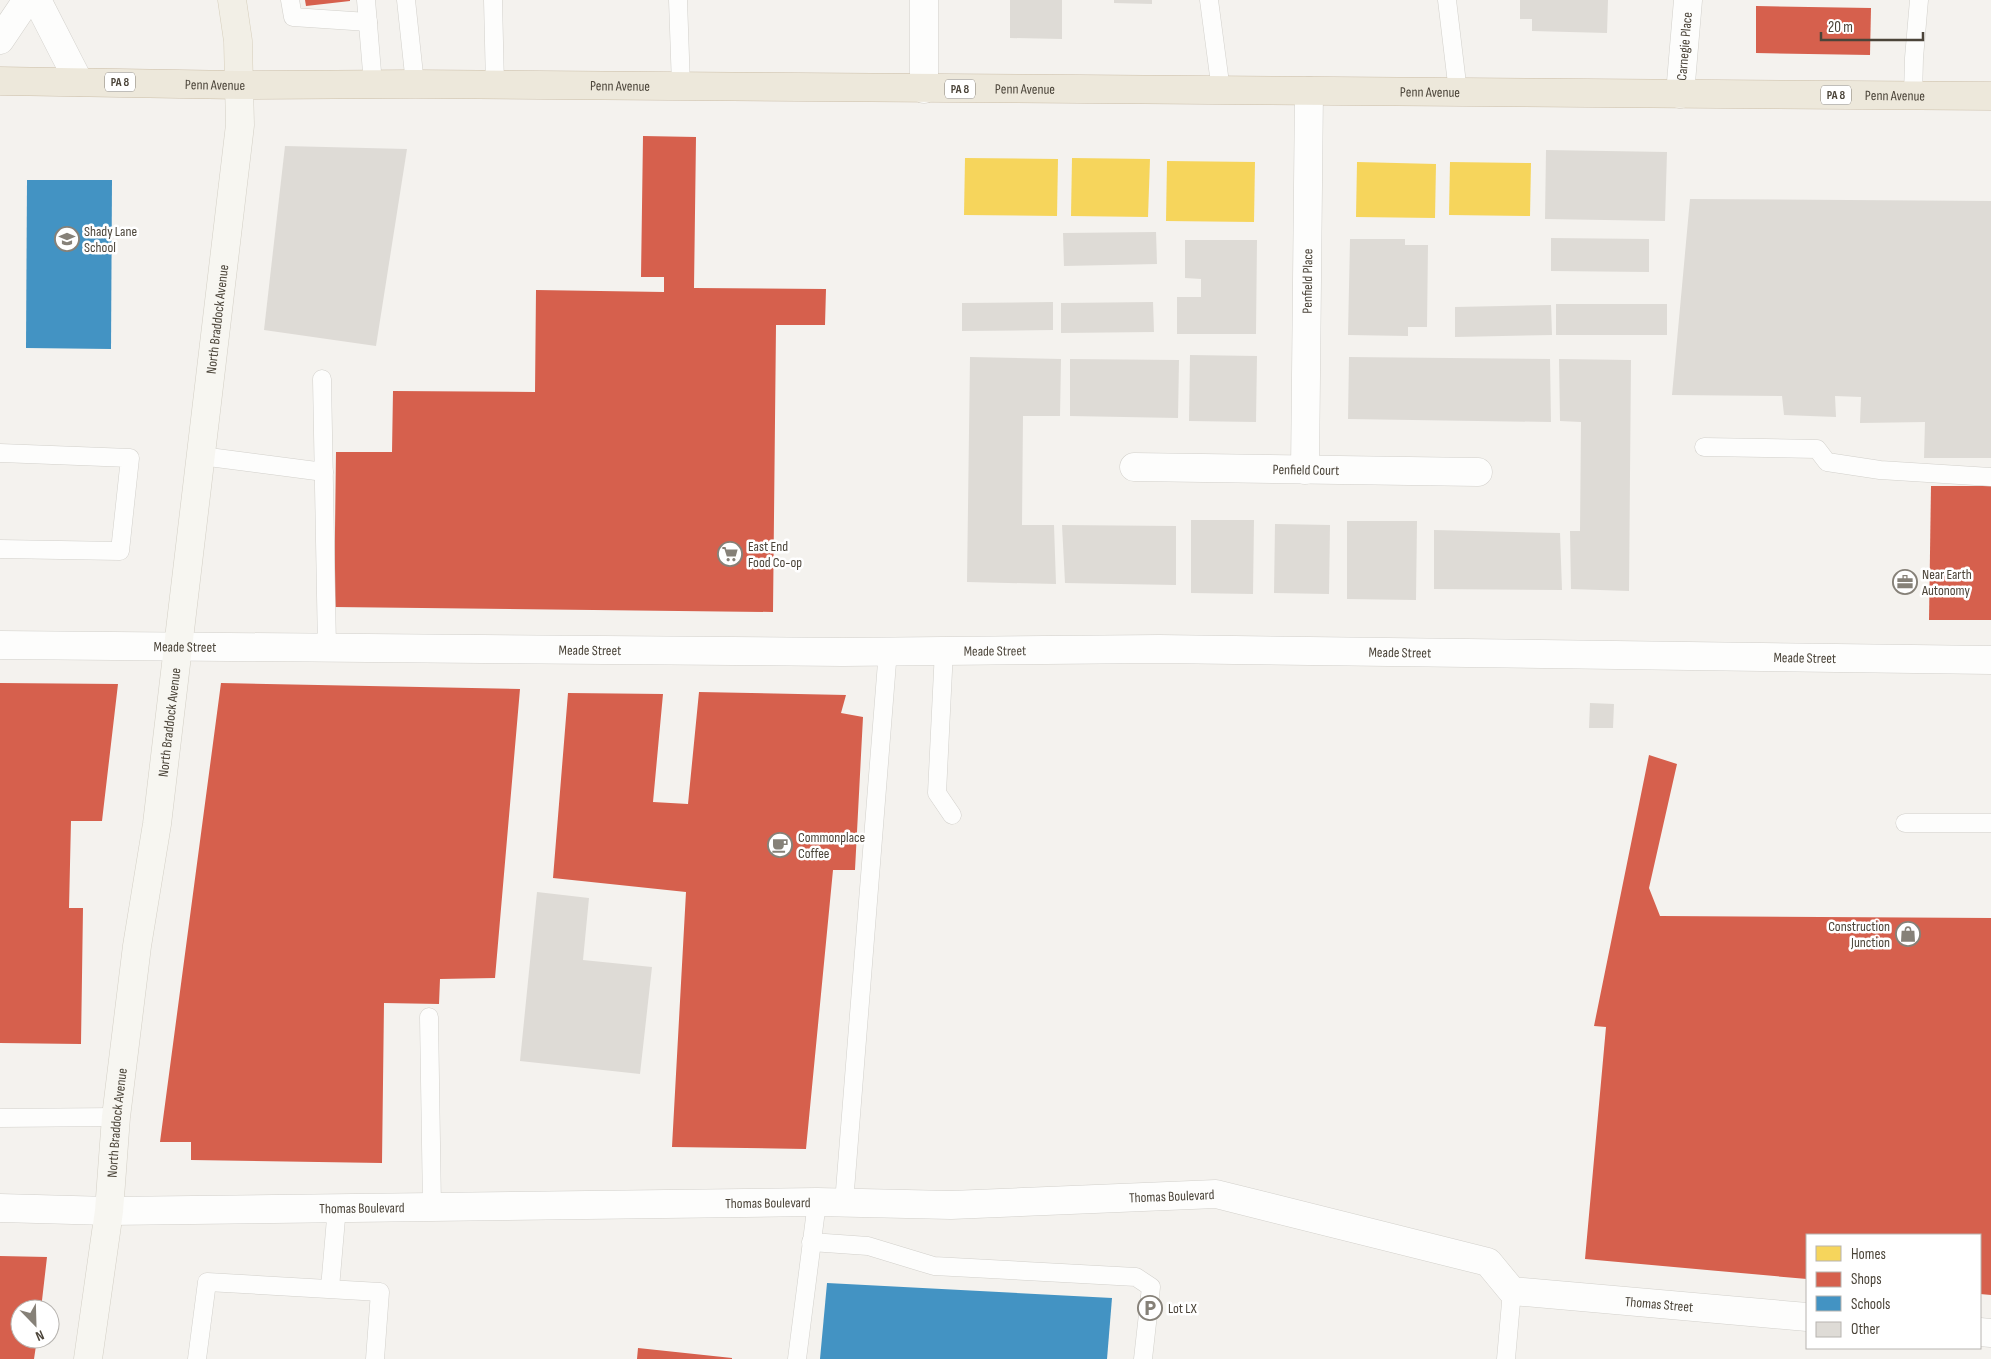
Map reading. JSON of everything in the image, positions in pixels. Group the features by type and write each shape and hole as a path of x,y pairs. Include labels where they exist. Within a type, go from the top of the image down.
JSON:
{"highway":[{"name":"Penn Avenue","path":"0,81 239,85 415,84 1991,96"}],"main road":[{"path":"232,0 238,41 239,85"},
{"name":"North Braddock Avenue","path":"88,1359 109,1211 116,1117 136,946 157,824 240,125 239,85"}],"street":[{"path":"0,40 27,0"},
{"path":"37,0 79,82"},
{"path":"924,0 924,89"},
{"name":"Carnegie Place","path":"1680,94 1688,0"},
{"name":"Penfield Place","path":"1305,470 1309,91"},
{"name":"Penfield Court","path":"1134,467 1478,472"},
{"name":"Meade Street","path":"0,645 843,652 888,650 1159,649 1991,660"},
{"name":"Thomas Boulevard","path":"0,1208 109,1211 817,1202 951,1205 1216,1194 1488,1262 1512,1291"},
{"name":"Thomas Street","path":"1512,1291 1806,1317"}],"lane":[{"path":"290,0 293,16 368,22"},
{"path":"366,0 372,84"},
{"path":"406,0 415,84"},
{"path":"493,0 495,85"},
{"path":"678,0 681,86"},
{"path":"1209,0 1221,91"},
{"path":"1447,0 1458,92"},
{"path":"1913,96 1919,0"},
{"path":"322,379 326,648"},
{"path":"1704,447 1817,449 1827,462 1880,470 1991,477"},
{"path":"0,453 130,458 120,551 0,549"},
{"path":"200,456 324,472"},
{"path":"844,1203 888,650"},
{"path":"944,650 937,793 952,816"},
{"path":"1905,823 1991,823"},
{"path":"430,1017 432,1206"},
{"path":"0,1118 116,1117"},
{"path":"797,1359 817,1202"},
{"path":"330,1288 337,1208"},
{"path":"811,1242 868,1246 934,1266 1136,1277 1151,1287 1142,1359"},
{"path":"197,1359 207,1282 380,1292 375,1359"},
{"path":"1506,1359 1512,1291"}],"building: Homes":[{"path":"965,158 1058,159 1057,216 964,215"},
{"path":"1072,158 1150,159 1148,217 1071,216"},
{"path":"1167,161 1255,162 1254,222 1166,221"},
{"path":"1357,162 1436,164 1435,218 1356,217"},
{"path":"1450,162 1531,163 1530,216 1449,215"}],"building: Shops":[{"path":"305,0 350,0 350,1 306,6"},
{"path":"1756,6 1871,8 1870,55 1756,53"},
{"path":"643,136 696,137 694,288 826,289 825,325 776,325 773,612 334,607 336,452 392,452 393,391 535,392 536,290 664,292 664,277 641,277"},
{"path":"1931,486 1991,486 1991,620 1929,620"},
{"path":"0,683 118,684 102,821 71,821 69,908 83,908 81,1044 0,1043"},
{"path":"221,683 520,689 495,978 440,979 439,1004 384,1003 382,1163 191,1160 191,1142 160,1142"},
{"path":"699,692 846,695 841,713 863,717 855,870 833,870 806,1149 672,1147 686,892 553,878 568,693 663,694 653,802 688,804"},
{"path":"1649,755 1677,764 1649,888 1660,916 1991,918 1991,1295 1981,1294 1981,1234 1806,1234 1806,1279 1585,1259 1606,1027 1594,1026"},
{"path":"0,1256 47,1257 42,1299 10,1299 10,1349 36,1349 34,1359 0,1359"},
{"path":"638,1348 732,1358 732,1359 637,1359"}],"building: Schools":[{"path":"27,180 112,180 111,349 26,348"},
{"path":"827,1283 1112,1298 1107,1359 820,1359"}],"building: Other":[{"path":"1010,0 1062,0 1062,39 1010,38"},
{"path":"1114,0 1152,0 1152,4 1114,3"},
{"path":"1520,0 1608,0 1607,33 1532,31 1532,19 1520,19"},
{"path":"285,146 407,149 376,346 264,330"},
{"path":"1546,150 1667,152 1665,221 1545,219"},
{"path":"1690,199 1991,201 1991,458 1924,458 1925,422 1860,423 1861,397 1835,396 1836,417 1784,415 1782,396 1672,395"},
{"path":"1156,232 1157,264 1064,266 1063,233"},
{"path":"1551,238 1649,239 1649,272 1551,271"},
{"path":"1350,239 1405,239 1405,245 1428,245 1427,327 1408,327 1408,336 1348,335"},
{"path":"1185,240 1257,240 1256,334 1177,334 1177,297 1201,297 1201,279 1185,278"},
{"path":"1053,302 1053,330 962,331 962,303"},
{"path":"1153,302 1154,332 1061,333 1061,303"},
{"path":"1556,304 1667,304 1667,335 1556,335"},
{"path":"1551,305 1552,335 1455,337 1455,307"},
{"path":"1190,355 1257,356 1256,422 1189,421"},
{"path":"970,357 1061,359 1060,416 1023,416 1022,525 1054,525 1056,584 967,582"},
{"path":"1349,357 1550,359 1551,422 1348,419"},
{"path":"1070,359 1179,360 1178,418 1070,416"},
{"path":"1559,359 1631,360 1629,591 1571,589 1570,531 1580,531 1581,422 1560,421"},
{"path":"1191,520 1254,520 1253,594 1191,593"},
{"path":"1347,521 1417,521 1416,600 1347,599"},
{"path":"1275,524 1330,525 1329,594 1274,593"},
{"path":"1062,525 1176,526 1176,585 1065,583"},
{"path":"1434,530 1560,533 1562,590 1434,589"},
{"path":"1590,703 1614,704 1613,728 1589,728"},
{"path":"537,892 589,898 583,960 652,967 640,1074 520,1061"}],"place":[{"name":"Shady Lane School","path":"67,239"},
{"name":"East End Food Co-op","path":"730,554"},
{"name":"Near Earth Autonomy","path":"1905,582"},
{"name":"Commonplace Coffee","path":"780,845"},
{"name":"Construction Junction","path":"1908,934"},
{"name":"Lot LX","path":"1150,1308"}]}
